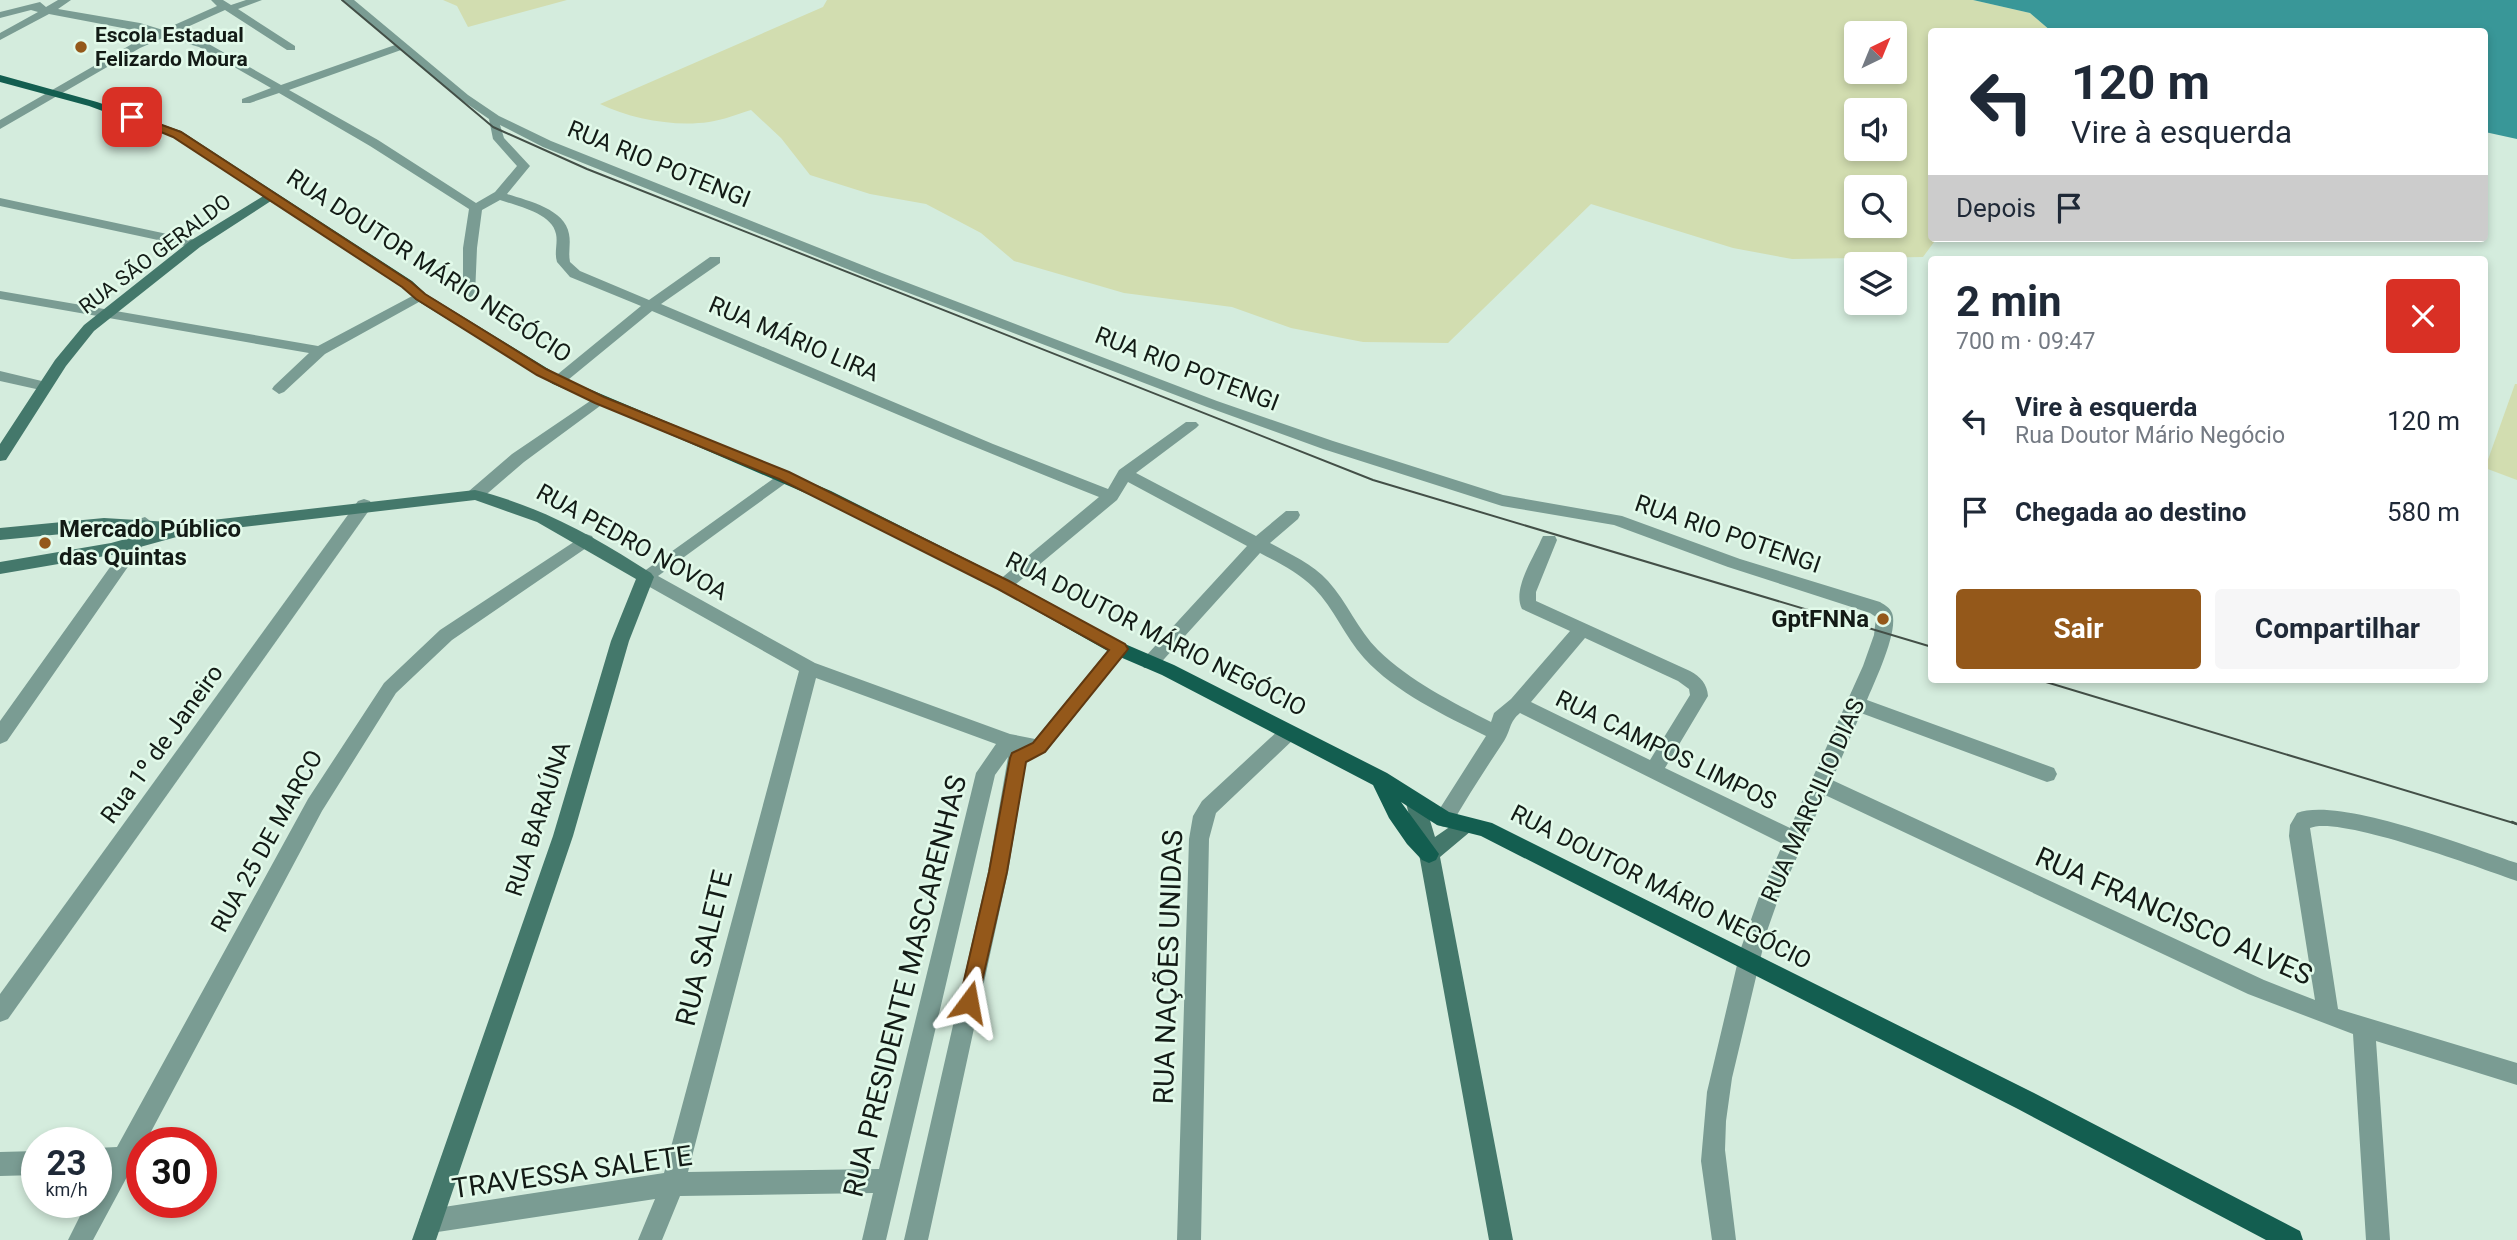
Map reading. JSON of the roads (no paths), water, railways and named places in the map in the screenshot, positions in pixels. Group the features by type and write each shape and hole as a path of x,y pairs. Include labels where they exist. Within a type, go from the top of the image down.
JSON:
{"main road":[{"name":"RUA DOUTOR MÁRIO NEGÓCIO","path":"0,78 93,104 177,134 407,284 421,297 558,381 784,475 1004,585 1119,649 1289,733 1416,803 1454,822 1485,828 2087,1132 2291,1240"},
{"path":"1383,783 1389,802 1412,837 1429,854"}],"street":[{"path":"0,15 57,0"},
{"path":"0,37 66,0"},
{"path":"0,125 118,55 165,32 223,5 257,0"},
{"name":"RUA RIO POTENGI","path":"348,0 492,116 559,149 877,276 1212,404 1328,445 1502,500 1616,520 1734,563 1869,605 1880,611"},
{"path":"223,5 291,48"},
{"path":"29,7 165,32 210,48 282,88 476,208"},
{"path":"246,101 402,46"},
{"path":"476,208 499,195 524,166 495,137 492,116"},
{"name":"RUA MÁRIO LIRA","path":"499,195 558,223 563,240 560,251 563,264 568,270 589,281 652,304 988,448 1111,496"},
{"name":"RUA SÃO GERALDO","path":"0,456 74,345 106,313 195,244 270,196"},
{"path":"0,202 195,244"},
{"path":"468,295 470,248 476,208"},
{"path":"558,381 652,304 715,260"},
{"path":"0,295 320,351"},
{"path":"279,389 320,351 421,297"},
{"path":"0,376 45,386"},
{"path":"474,495 518,458 599,400"},
{"path":"1004,585 1111,496 1125,474 1191,425"},
{"path":"1125,474 1257,545 1280,554 1321,584 1369,652 1385,668 1441,705 1498,734"},
{"path":"646,577 784,475"},
{"name":"RUA PEDRO NOVOA","path":"0,569 135,544 191,527 364,505 474,495 529,510 809,668 1014,750"},
{"name":"Rua 1º de Janeiro","path":"0,1012 364,505"},
{"path":"1150,663 1257,545 1292,515"},
{"path":"0,736 135,544 145,523"},
{"name":"RUA PEDRO NOVOA","path":"0,534 104,524 145,523 191,527"},
{"name":"RUA 25 DE MARCO","path":"80,1240 315,804 390,688 446,635 586,540"},
{"path":"1549,540 1527,592 1528,604 1684,676 1699,690 1699,696 1654,770"},
{"name":"RUA BARAÚNA","path":"428,1231 563,836 620,641 646,577"},
{"name":"RUA MARCILIO DIAS","path":"1724,1240 1712,1150 1715,1118 1747,961 1792,839 1856,704 1883,633 1885,618 1880,611"},
{"path":"1429,854 1454,822 1478,761 1498,734 1501,718 1518,704 1582,629"},
{"name":"RUA PRESIDENTE MASCARENHAS","path":"874,1240 986,773 1014,750 1039,747 1119,649"},
{"name":"RUA SALETE","path":"650,1240 673,1184 809,668"},
{"name":"RUA CAMPOS LIMPOS","path":"1518,704 1792,839"},
{"path":"1856,704 2047,774"},
{"name":"RUA NAÇÕES UNIDAS","path":"1189,1240 1199,839 1203,816 1209,807 1289,733"},
{"path":"916,1240 998,872 1014,750"},
{"name":"RUA FRANCISCO ALVES","path":"1819,783 2256,987 2328,1016 2517,1074"},
{"path":"1416,803 1429,854 1502,1240"},
{"path":"2328,1016 2300,836 2300,823 2304,819 2322,816 2517,872"},
{"path":"2364,1028 2378,1240"},
{"path":"112,1159 123,1158"},
{"path":"0,1164 21,1163"},
{"name":"TRAVESSA SALETE","path":"428,1231 673,1184 888,1181"}],"water":[{"path":"1973,0 2517,0 2517,139 2488,133 2488,28 2048,28 2030,13"}],"tram line":[{"path":"342,0 493,127 587,169 1373,480 1928,646"},
{"path":"2049,683 2517,824 2512,822"}],"place":[{"name":"Escola Estadual Felizardo Moura","path":"81,47"},
{"name":"Mercado Público das Quintas","path":"45,543"},
{"name":"GptFNNa","path":"1883,619"}]}
